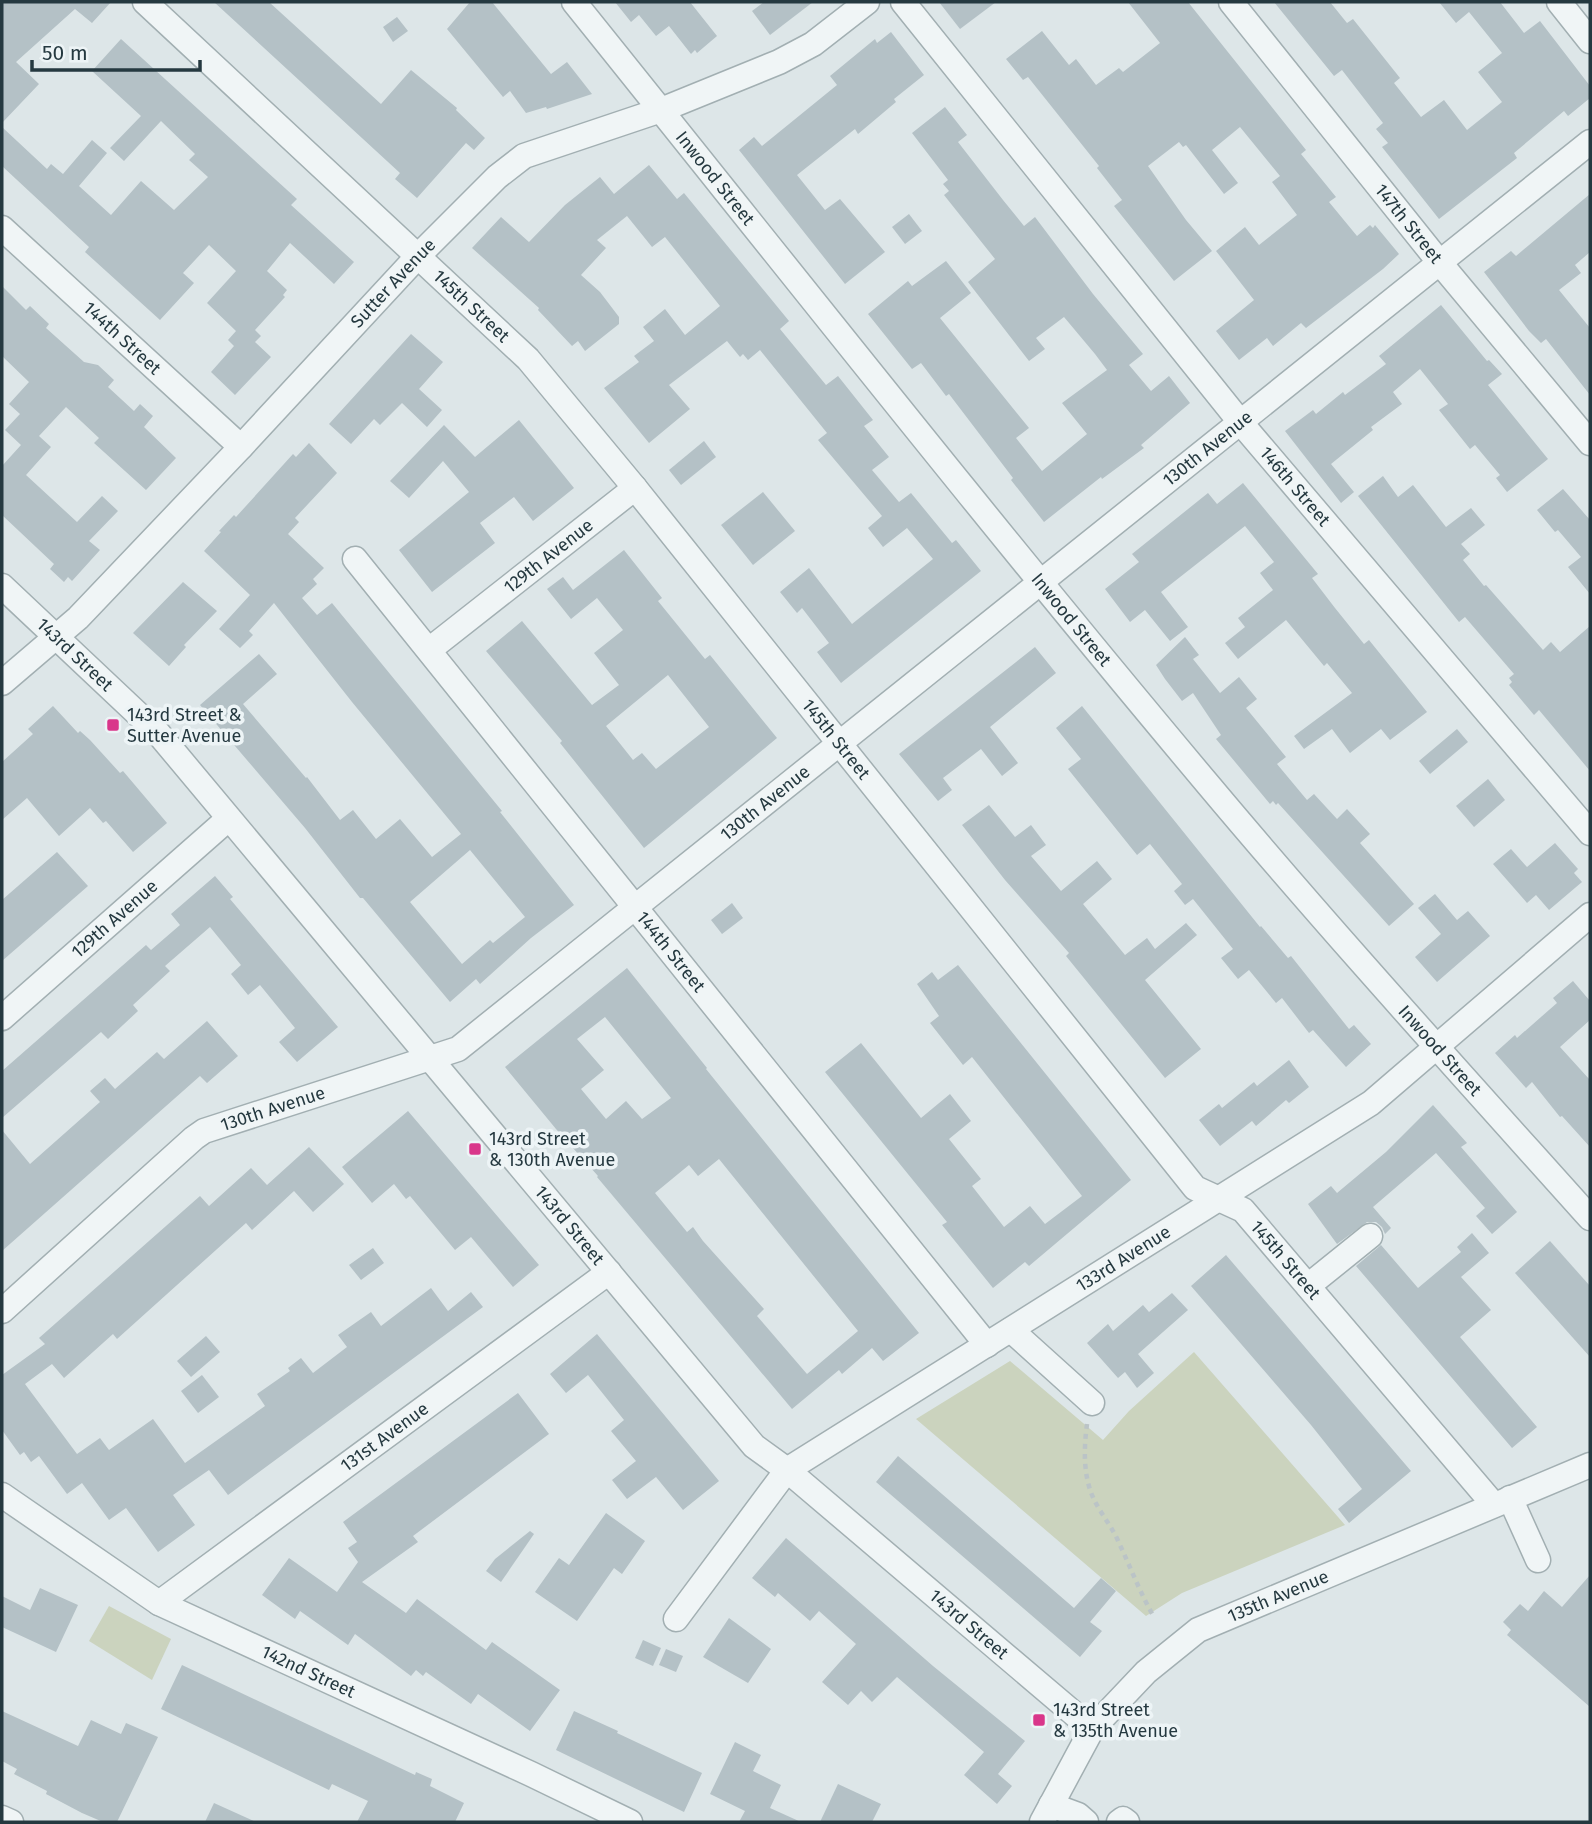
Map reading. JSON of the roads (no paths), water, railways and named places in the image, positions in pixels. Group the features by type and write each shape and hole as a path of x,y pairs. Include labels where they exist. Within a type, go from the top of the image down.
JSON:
{"street":[{"name":"145th Street","path":"145,2 528,359 635,488 1195,1188 1216,1200 1243,1210 1502,1502 1538,1560"},
{"name":"Inwood Street","path":"573,2 1207,783 1590,1218"},
{"name":"Sutter Avenue","path":"2,683 78,618 418,256 497,177 524,156 661,110 779,62 813,44 867,2"},
{"name":"146th Street","path":"903,2 1241,423 1590,833"},
{"name":"147th Street","path":"1231,2 1440,263 1590,443"},
{"path":"1559,2 1590,41"},
{"name":"130th Avenue","path":"2,1311 204,1131 458,1049 1590,142"},
{"name":"144th Street","path":"2,228 241,447"},
{"name":"129th Avenue","path":"429,650 635,488"},
{"name":"144th Street","path":"355,559 969,1326 987,1345"},
{"name":"143rd Street","path":"2,586 158,733 754,1446 787,1470 1092,1729"},
{"name":"129th Avenue","path":"2,1018 228,819"},
{"name":"133rd Avenue","path":"676,1619 787,1470 1371,1103 1590,915"},
{"path":"1308,1286 1370,1236"},
{"name":"131st Avenue","path":"159,1603 609,1272"},
{"path":"1011,1330 1089,1412"},
{"name":"135th Avenue","path":"1046,1814 1092,1729 1146,1672 1198,1630 1590,1465"},
{"name":"142nd Street","path":"2,1495 159,1603 519,1768 630,1822"},
{"path":"1046,1814 1078,1815 1086,1822"},
{"path":"2,1818 11,1822"},
{"path":"1119,1822 1123,1819 1126,1822"}],"place":[{"name":"143rd Street & Sutter Avenue","path":"113,725"},
{"name":"143rd Street & 130th Avenue","path":"475,1149"},
{"name":"143rd Street & 135th Avenue","path":"1039,1720"}]}
